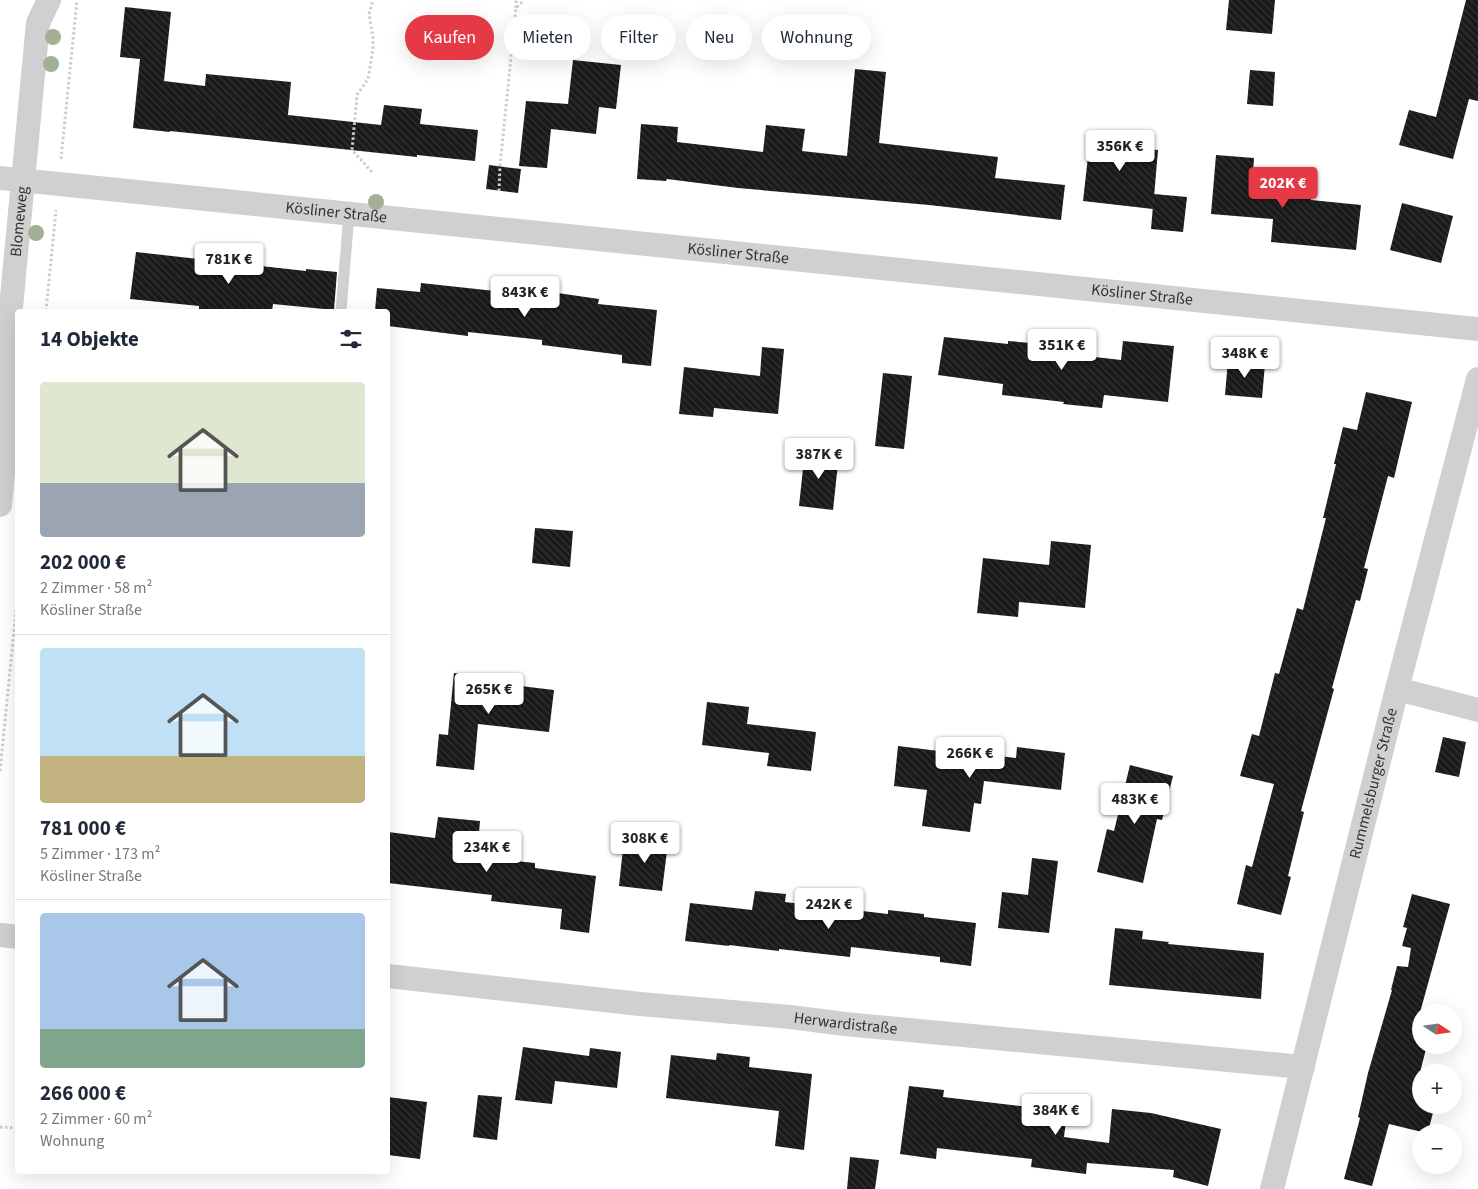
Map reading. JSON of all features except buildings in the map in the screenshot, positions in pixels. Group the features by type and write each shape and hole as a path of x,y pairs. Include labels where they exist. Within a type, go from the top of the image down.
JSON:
{"street":[{"name":"Blomeweg","path":"0,504 9,412 4,381 11,180 38,23 50,0"},
{"name":"Kösliner Straße","path":"11,180 1478,329"},
{"name":"Rummelsburger Straße","path":"1272,1189 1397,689 1478,379"},
{"path":"1397,689 1478,710"},
{"path":"0,935 15,937"},
{"name":"Herwardistraße","path":"390,976 640,1004 1303,1067"}],"lane":[{"path":"341,309 349,214"}],"path":[{"path":"46,309 77,0"},
{"path":"372,172 352,150 358,95 368,79 373,49 369,14 373,0"},
{"path":"499,191 516,0"},
{"path":"516,8 524,0"},
{"path":"0,770 15,621"},
{"path":"0,1127 15,1128"}]}
